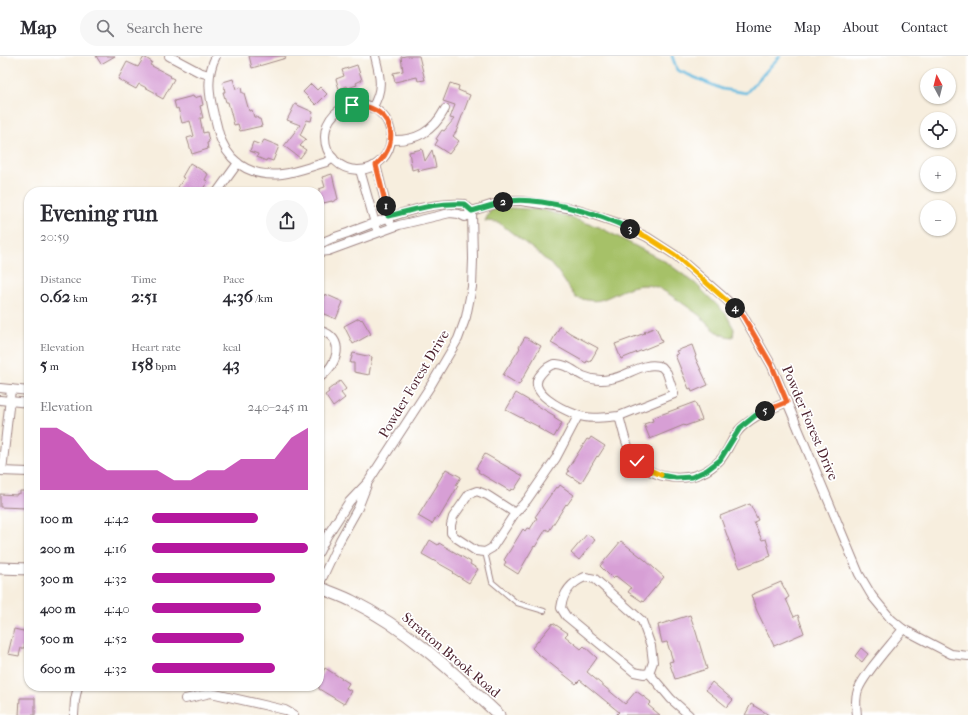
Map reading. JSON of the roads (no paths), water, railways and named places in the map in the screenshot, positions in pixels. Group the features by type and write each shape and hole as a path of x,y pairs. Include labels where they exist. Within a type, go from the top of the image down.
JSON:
{"street":[{"path":"169,56 199,72 210,75"},
{"path":"216,56 213,62 208,87 222,142 230,156 238,163 245,169 259,173 284,174 327,162 333,158"},
{"path":"372,108 378,98 380,85 380,75 375,56"},
{"path":"352,105 362,105 372,108 380,113 390,130 391,140 388,150 376,165 360,170 345,167 333,158 328,150 326,136 329,122 335,114 343,108 352,105"},
{"path":"391,140 404,140 423,134 434,126 440,119 445,109"},
{"path":"221,187 238,163"},
{"path":"376,165 391,227"},
{"path":"360,170 378,232"},
{"name":"Powder Forest Drive","path":"324,542 349,502 368,482 431,385 458,339 466,317 472,287 472,211 507,201 540,202 594,215 618,223 647,237 675,255 742,314 772,366 859,574 872,596 891,619 903,629 951,654 968,656"},
{"path":"324,243 388,216 415,210 448,203 464,204 472,211 465,217 459,214 450,213 391,227 324,251"},
{"path":"324,332 330,335 334,340 337,352 333,364 324,375"},
{"path":"556,364 564,366 584,377 599,381 615,378 650,364 662,366 667,373 674,394 619,416 590,418 578,416 541,395 536,385 539,376 547,367 556,364"},
{"path":"0,388 24,390"},
{"path":"11,389 1,471 24,472"},
{"path":"0,400 24,403"},
{"path":"619,416 629,450 637,461 655,473 676,478 692,477 707,470 720,460 740,428 756,415 787,402"},
{"path":"515,513 487,495 477,491 469,494 453,517 451,533 476,551 485,552 492,548 515,513 527,500 556,458 578,416"},
{"name":"Powder Forest Drive","path":"324,575 340,540 358,508 368,482"},
{"path":"0,568 24,569"},
{"path":"585,578 595,579 642,621 652,646 654,662 650,673 644,674 634,672 566,616 561,608 562,600 566,591 576,581 585,578"},
{"name":"Stratton Brook Road","path":"324,588 353,602 395,627 434,658 499,715"},
{"path":"857,715 855,705 859,690 867,676 903,629"},
{"path":"650,673 671,699 689,715"},
{"path":"74,715 74,700 77,691"},
{"path":"185,699 211,693 285,710 294,715"}],"lane":[{"path":"485,552 492,582 517,603 544,611"}],"waterway":[{"path":"672,56 677,70 722,89 746,93 780,56"}]}
